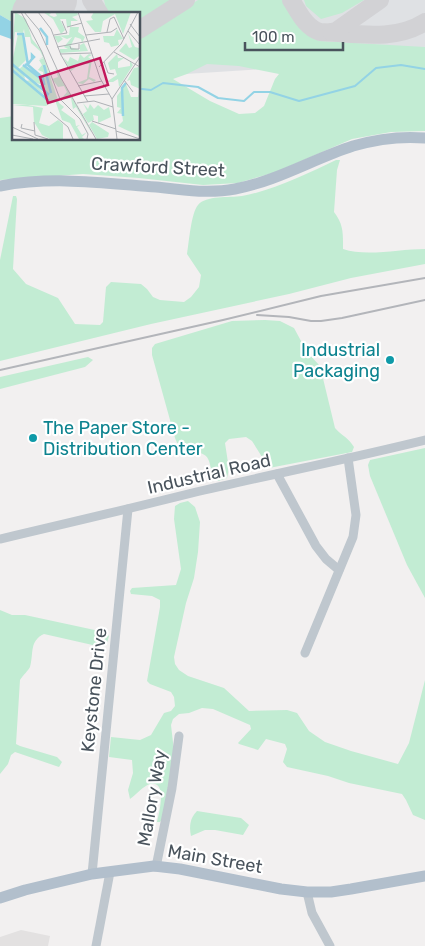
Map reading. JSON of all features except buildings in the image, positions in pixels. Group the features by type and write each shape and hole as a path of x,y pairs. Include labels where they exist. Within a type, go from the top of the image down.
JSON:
{"main road":[{"name":"Crawford Street","path":"0,186 25,182 77,180 218,192 270,180 335,152 355,146 384,139 425,138"},
{"name":"Main Street","path":"0,898 92,874 156,866 307,892 331,892 425,876"}],"street":[{"name":"Industrial Road","path":"0,539 425,440"},
{"path":"304,653 353,536 356,515 348,458"},
{"path":"277,474 316,546 326,559 340,570"},
{"name":"Keystone Drive","path":"92,874 128,509"},
{"name":"Mallory Way","path":"156,866 172,788 180,736"},
{"path":"96,946 110,872"},
{"path":"307,892 312,912 330,946"}],"shaded area":[{"path":"26,0 425,0 425,69 356,63 140,77 140,12 28,12 25,7"},
{"path":"21,930 50,936 48,946 0,946 0,937"}],"green space":[{"path":"0,0 27,0 25,2 32,12 12,12 12,22 0,15"},
{"path":"104,0 174,0 140,19 140,12 110,12 106,9"},
{"path":"198,0 282,0 303,29 319,41 425,47 425,131 391,132 352,139 276,172 238,183 203,185 83,174 0,180 0,118 12,116 12,140 140,140 140,36","holes":["207,64 239,66 279,74 264,106 255,113 239,114 210,101 173,79"]},
{"path":"304,0 364,0 342,13 321,19 306,6"},
{"path":"336,160 340,160 337,170 334,212 341,225 343,249 372,253 425,249 425,264 351,278 0,361 0,260 13,196 16,196 17,199 13,269 26,284 58,298 75,324 100,325 103,322 106,287 111,282 141,284 153,297 160,300 184,302 191,297 199,287 201,275 187,254 194,214 198,205 202,202 212,198 242,196 266,190"},
{"path":"232,321 280,321 294,328 307,352 320,366 335,428 354,447 352,452 269,468 252,441 246,437 229,439 225,443 229,469 227,478 218,481 211,478 210,463 205,455 185,451 180,447 175,438 152,355 152,348 155,344"},
{"path":"88,357 93,360 85,367 0,389 0,377"},
{"path":"425,448 425,598 407,565 370,476 368,465 370,460"},
{"path":"188,501 195,507 200,522 194,578 186,603 174,657 175,664 179,670 188,676 224,688 249,711 287,710 297,713 309,731 325,742 398,764 409,743 425,680 425,820 413,815 402,794 287,767 283,762 287,749 285,744 266,739 258,750 239,744 251,729 250,725 213,709 202,708 189,713 179,714 173,719 171,725 174,751 164,817 160,822 157,822 161,792 156,784 147,785 130,799 128,790 133,773 132,760 109,757 111,737 140,740 151,735 164,713 171,711 175,706 174,697 171,692 147,681 160,600 152,596 131,594 130,591 132,588 176,585 181,569 174,519 175,506"},
{"path":"0,610 12,615 25,615 104,632 109,636 106,646 97,646 44,634 36,640 30,667 20,680 16,744 57,757 62,762 59,767 15,752 11,755 8,764 0,774"},
{"path":"197,811 241,818 249,825 243,835 205,830 191,836 191,822"}],"water":[{"path":"0,15 12,22 12,39 0,35"}],"waterway":[{"path":"142,89 151,90 163,83 198,87 218,98 244,101 254,92 270,92 299,101 355,86 376,68 401,65 425,69"}],"taxiway":[{"path":"91,0 99,12"},
{"path":"140,29 186,0"},
{"path":"291,0 306,23 320,32 360,35 387,34 413,28 425,22"},
{"path":"331,32 336,31 380,0"}],"runway":[{"path":"36,12 55,0"}],"railway":[{"path":"0,370 321,296 425,278"},
{"path":"257,315 321,321 425,300"}],"place":[{"name":"Industrial Packaging","path":"390,360"},
{"name":"The Paper Store - Distribution Center","path":"33,438"}]}
